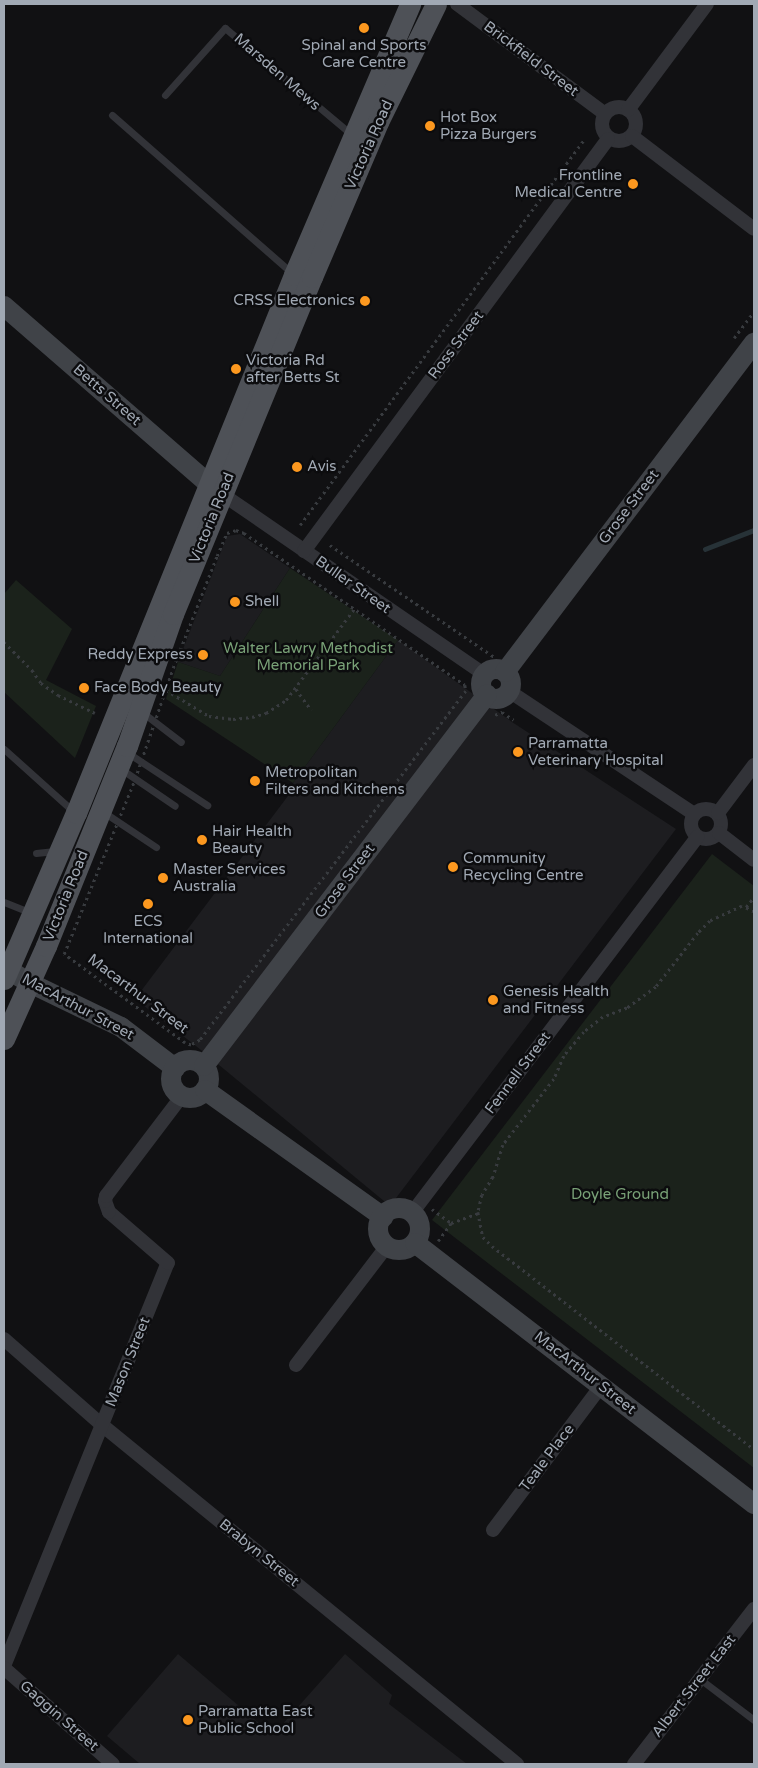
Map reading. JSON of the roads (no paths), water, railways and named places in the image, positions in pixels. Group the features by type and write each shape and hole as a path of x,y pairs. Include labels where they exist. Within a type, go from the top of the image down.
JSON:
{"main road":[{"name":"Victoria Road","path":"4,1039 30,983 122,759 216,489 294,275 410,4"},
{"name":"Victoria Road","path":"5,972 378,122 436,4"}],"street":[{"name":"Brickfield Street","path":"457,4 605,114"},
{"path":"628,110 707,4"},
{"path":"616,107 628,110 635,119 635,130 632,136 618,142 608,139 601,127 605,114 616,107"},
{"path":"632,136 754,229"},
{"name":"Ross Street","path":"304,551 608,139"},
{"name":"Betts Street","path":"4,306 216,489"},
{"name":"Grose Street","path":"499,664 754,343"},
{"name":"Buller Street","path":"216,489 485,675"},
{"path":"499,664 511,683 509,691 499,698 487,695 482,688 485,675 496,669 499,664"},
{"path":"509,691 694,814"},
{"name":"Grose Street","path":"204,1066 487,695"},
{"path":"718,813 754,765"},
{"path":"705,808 718,813 722,822 719,833 709,840 697,836 691,826 694,814 705,808"},
{"path":"719,833 754,860"},
{"name":"Fennell Street","path":"417,1207 697,836"},
{"name":"MacArthur Street","path":"5,972 121,1027 175,1068"},
{"path":"186,1061 198,1062 204,1066 209,1078 205,1090 194,1097 182,1096 176,1092 171,1080 175,1068 186,1061"},
{"path":"205,1090 383,1217"},
{"name":"Mason Street","path":"4,1667 168,1263 109,1212 105,1201 106,1196 182,1096"},
{"path":"417,1207 422,1248 398,1250 386,1246 378,1232 383,1217 393,1210 406,1210 417,1207"},
{"path":"296,1365 386,1246"},
{"name":"MacArthur Street","path":"422,1248 754,1504"},
{"name":"Brabyn Street","path":"4,1339 102,1425 517,1764"},
{"name":"Teale Place","path":"493,1530 601,1386"},
{"name":"Albert Street East","path":"634,1764 754,1609"},
{"name":"Gaggin Street","path":"4,1667 113,1764"}],"lane":[{"name":"Marsden Mews","path":"165,95 225,28 353,136"},
{"path":"112,114 294,275"},
{"path":"140,710 181,742"},
{"path":"4,749 76,813"},
{"path":"122,759 207,806"},
{"path":"122,759 174,806"},
{"path":"100,810 156,847"},
{"path":"36,853 60,850"},
{"path":"5,901 31,913"},
{"path":"700,1678 754,1720"}],"waterway":[{"path":"705,549 754,530"}],"place":[{"name":"Spinal and Sports Care Centre","path":"364,28"},
{"name":"Hot Box Pizza Burgers","path":"430,126"},
{"name":"Frontline Medical Centre","path":"633,184"},
{"name":"CRSS Electronics","path":"365,301"},
{"name":"Victoria Rd after Betts St","path":"236,369"},
{"name":"Avis","path":"297,467"},
{"name":"Shell","path":"235,602"},
{"name":"Reddy Express","path":"203,655"},
{"name":"Face Body Beauty","path":"84,688"},
{"name":"Parramatta Veterinary Hospital","path":"518,752"},
{"name":"Metropolitan Filters and Kitchens","path":"255,781"},
{"name":"Hair Health Beauty","path":"202,840"},
{"name":"Community Recycling Centre","path":"453,867"},
{"name":"Master Services Australia","path":"163,878"},
{"name":"ECS International","path":"148,904"},
{"name":"Genesis Health and Fitness","path":"493,1000"},
{"name":"Parramatta East Public School","path":"188,1720"}],"park label":[{"name":"Walter Lawry Methodist Memorial Park","path":"308,656"},
{"name":"Doyle Ground","path":"620,1195"}]}
